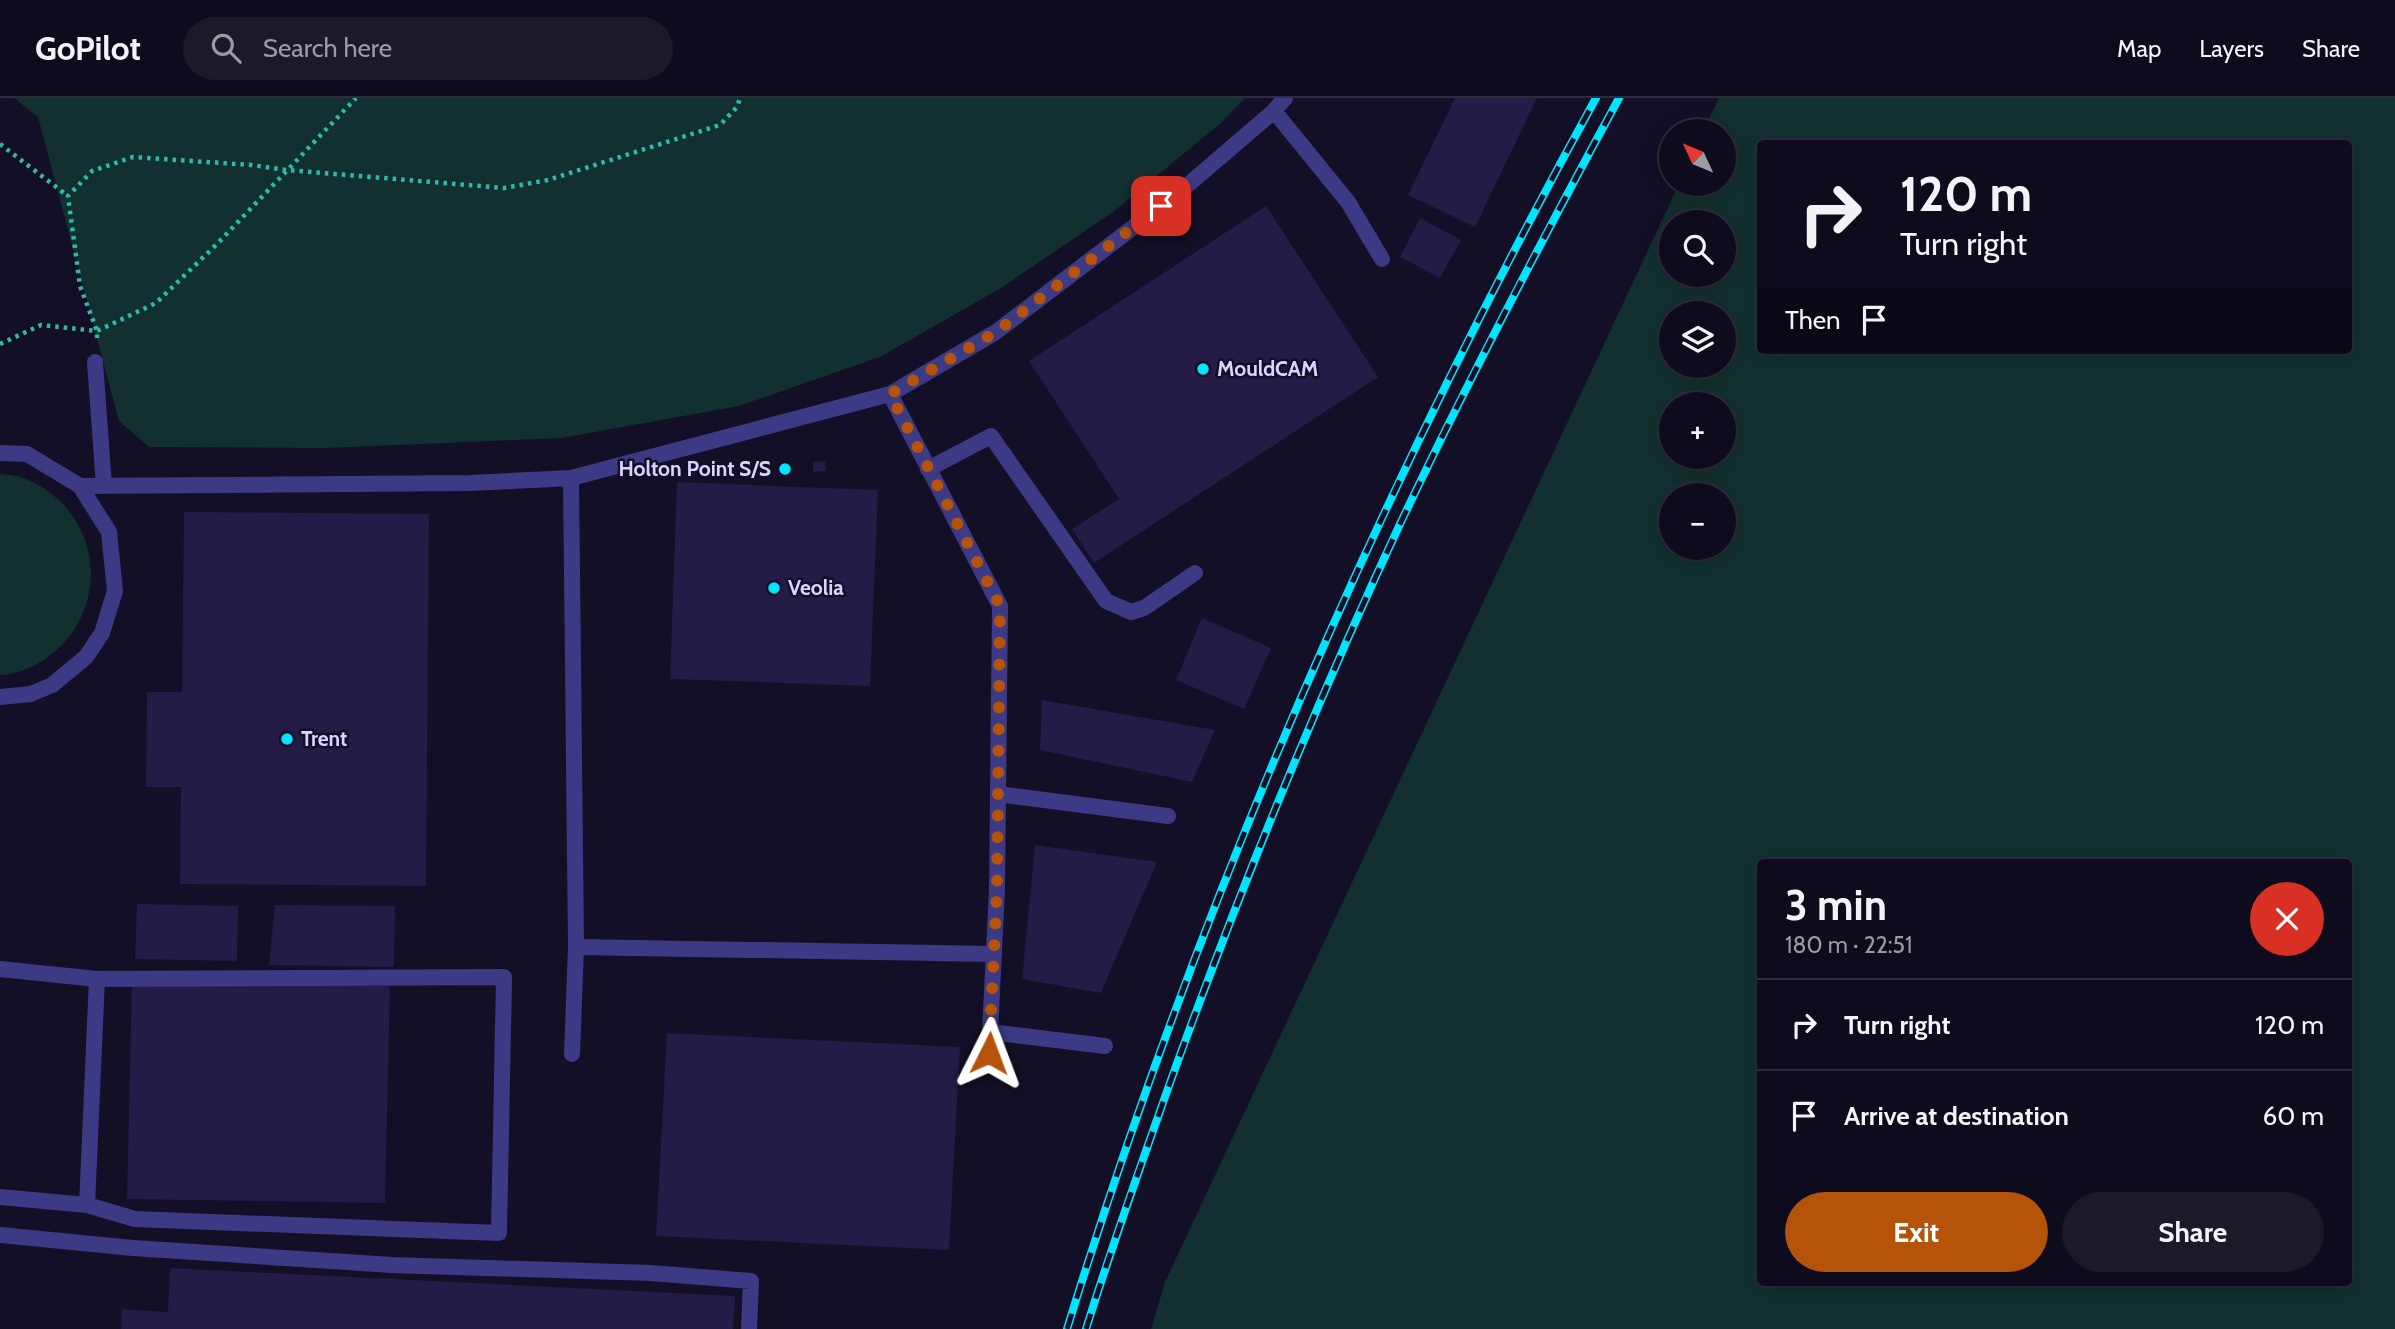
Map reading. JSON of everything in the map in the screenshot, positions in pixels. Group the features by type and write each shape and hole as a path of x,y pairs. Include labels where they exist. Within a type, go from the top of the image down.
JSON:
{"lane":[{"path":"80,486 470,484 571,478 890,394 996,332 1182,190 1274,111 1285,98"},
{"path":"1274,111 1348,202 1381,259"},
{"path":"96,362 104,486"},
{"path":"890,394 1000,606 998,794 989,1053"},
{"path":"928,469 991,436 1105,601 1131,612 1144,608 1195,573"},
{"path":"0,453 27,454 80,486 109,532 115,591 102,632 86,657 52,685 31,694 0,697"},
{"path":"571,478 576,947 572,1054"},
{"path":"998,794 1168,816"},
{"path":"576,947 994,954"},
{"path":"0,969 97,979 504,976 499,1233 135,1219 87,1205 0,1198"},
{"path":"87,1205 97,979"},
{"path":"990,1032 1105,1046"},
{"path":"0,1235 133,1248 392,1265 651,1273 751,1281 749,1329"}],"path":[{"path":"0,345 41,325 97,331 156,303 217,244 356,98"},
{"path":"68,196 92,171 133,157 504,188 548,180 720,125 737,107 740,98"},
{"path":"0,144 68,196 80,286 97,331 96,362"}],"green space":[{"path":"14,98 1245,98 1222,122 1113,212 1001,288 880,357 739,406 562,438 326,448 149,447 119,421 38,117"},
{"path":"1719,98 2395,98 2395,1329 1151,1329 1165,1282 1659,227 1659,287 1736,287 1736,210 1667,210 1673,196 1736,196 1736,119 1709,119"},
{"path":"0,474 26,479 51,493 70,513 83,536 90,561 90,587 83,612 70,636 38,663 26,669 0,675"}],"building":[{"path":"1455,98 1537,98 1475,227 1408,195"},
{"name":"MouldCAM","path":"1266,206 1378,377 1094,563 1072,529 1119,499 1029,361"},
{"path":"1420,218 1461,240 1440,278 1400,257"},
{"path":"825,461 826,471 813,472 813,462"},
{"name":"Holton Point S/S","path":"779,462 791,462 791,475 779,476"},
{"name":"Veolia","path":"677,482 878,490 870,686 670,679"},
{"name":"Trent","path":"184,512 429,514 426,886 180,884 181,787 146,787 147,692 182,692"},
{"path":"1202,618 1271,648 1244,709 1176,680"},
{"path":"1042,700 1215,730 1192,782 1040,750"},
{"path":"1035,845 1157,862 1101,993 1022,979"},
{"path":"137,904 238,906 237,961 135,959"},
{"path":"275,905 395,906 394,967 269,965"},
{"path":"132,981 390,986 385,1203 127,1199"},
{"path":"667,1033 960,1047 949,1250 656,1236"},
{"path":"170,1268 735,1296 733,1329 121,1329 122,1309 168,1312"}],"railway":[{"path":"1067,1329 1119,1169 1175,1011 1235,855 1300,700 1441,396 1596,98"},
{"path":"1086,1329 1127,1204 1197,1009 1279,799 1338,661 1452,416 1619,98"}],"place":[{"name":"MouldCAM","path":"1203,369"},
{"name":"Holton Point S/S","path":"785,469"},
{"name":"Veolia","path":"774,588"},
{"name":"Trent","path":"287,739"}],"route":[{"path":"989,1053 997,889 1000,606 890,394 996,332 1161,206"}]}
